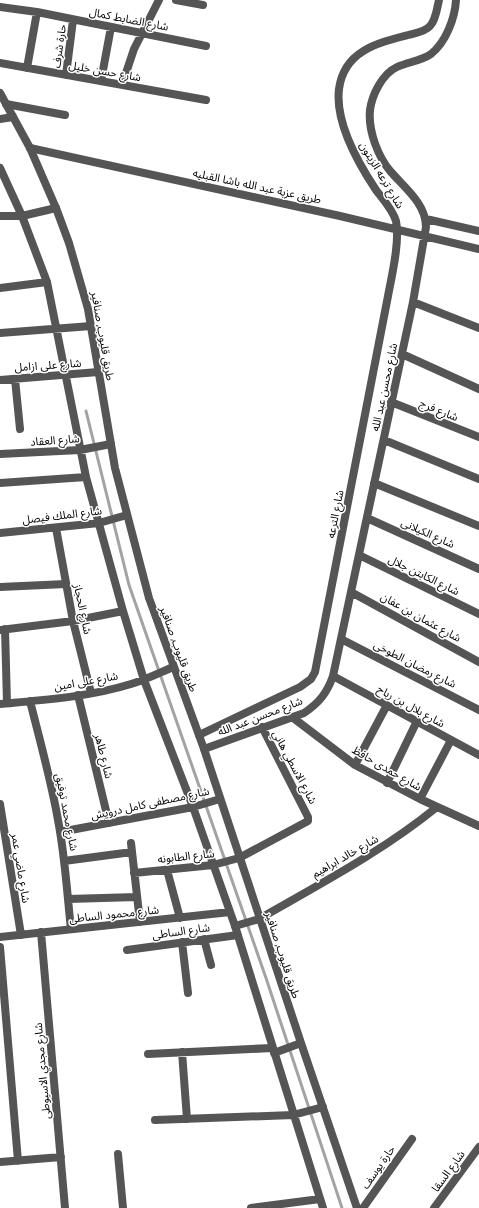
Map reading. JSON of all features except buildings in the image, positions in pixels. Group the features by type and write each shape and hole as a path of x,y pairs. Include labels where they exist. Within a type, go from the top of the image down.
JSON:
{"street":[{"path":"122,85 141,32 159,0"},
{"path":"176,0 202,5"},
{"name":"شارع ترعه الزيتون","path":"396,228 396,220 356,158 341,116 339,88 343,74 351,60 363,50 392,39 423,31 430,26 435,17 438,0"},
{"name":"شارع محسن عبد الله","path":"204,749 304,712 323,698 329,688 333,676 384,440 426,237 426,219 420,206 379,154 370,125 370,110 374,95 383,80 395,68 421,59 437,48 452,23 456,0"},
{"name":"شارع الضابط كمال","path":"0,8 37,12 206,46"},
{"path":"27,68 37,12"},
{"name":"حارة شرف","path":"66,75 73,20"},
{"path":"101,81 112,27"},
{"name":"شارع حسن خليل","path":"0,63 206,100"},
{"name":"طريق قليوب, صنافير","path":"0,94 30,148 56,208 80,277 88,309 115,468 148,598 204,749 239,858 357,1208"},
{"path":"6,104 65,115"},
{"path":"0,119 13,117"},
{"name":"طريق عزبة عبد الله باشا القبليه","path":"30,148 396,228 426,237 479,249"},
{"path":"1,171 22,216 47,282 86,477 123,611 144,680 193,807 235,926 323,1208"},
{"path":"0,216 22,216 56,208"},
{"path":"426,219 479,231"},
{"name":"شارع الترعه","path":"199,735 300,687 311,679 315,672 394,268 396,228"},
{"path":"0,288 47,282"},
{"path":"413,302 479,328"},
{"path":"0,333 91,326"},
{"path":"402,354 479,389"},
{"name":"شارع على ازامل","path":"0,380 98,372"},
{"path":"15,378 20,429"},
{"name":"شارع فرج","path":"392,402 479,437"},
{"path":"384,440 479,479"},
{"name":"شارع العقاد","path":"0,454 80,450 110,444"},
{"path":"0,483 86,477"},
{"path":"374,483 479,526"},
{"name":"شارع الملك فيصل","path":"0,533 98,523 127,515"},
{"name":"شارع الكيلانى","path":"367,518 479,569"},
{"name":"شارع الحجاز","path":"56,528 66,584 91,693"},
{"name":"شارع الكابتن جلال","path":"359,555 479,614"},
{"path":"0,587 66,584"},
{"name":"شارع عثمان بن عفان","path":"351,592 479,662"},
{"path":"3,703 3,630 74,620 123,611"},
{"name":"شارع رمضان الطوخى","path":"341,639 479,710"},
{"name":"شارع على امين","path":"3,703 105,691 144,680 173,667"},
{"name":"شارع بلال بن رباح","path":"333,676 479,755"},
{"name":"شارع طاهر","path":"78,695 110,822"},
{"name":"شارع محمد توفيق","path":"30,701 49,775 60,832 71,929"},
{"path":"355,765 387,705"},
{"name":"شارع حمدى حافظ","path":"292,717 355,765 387,783 479,826"},
{"path":"387,783 417,721"},
{"name":"شارع الاسطي هاني","path":"262,727 308,817"},
{"path":"420,799 451,740"},
{"name":"شارع مصطفى كامل درويش","path":"60,832 193,807 220,799"},
{"name":"شارع ماضي عمر","path":"0,804 21,935"},
{"name":"شارع خالد ابراهيم","path":"235,926 260,919 390,842 415,826 437,807"},
{"name":"شارع الطابونه","path":"134,872 213,865 239,858 307,822 308,817"},
{"path":"64,861 131,847 140,922"},
{"path":"166,870 180,918"},
{"path":"68,899 137,897"},
{"name":"شارع محمود الساطى","path":"0,937 230,912"},
{"name":"شارع مجدي الاسيوطى","path":"41,932 65,1208"},
{"name":"شارع الساطى","path":"127,950 238,935"},
{"path":"204,939 211,965"},
{"path":"182,942 188,993"},
{"path":"0,947 18,1161"},
{"path":"148,1054 273,1050 301,1043"},
{"path":"182,1052 187,1119"},
{"path":"155,1120 293,1115 323,1107"},
{"name":"حارة يوسف","path":"363,1208 412,1139"},
{"name":"شارع السقا","path":"434,1208 479,1147"},
{"path":"118,1154 123,1208"},
{"path":"0,1162 61,1157"},
{"path":"251,1208 320,1199"}],"waterway":[{"path":"86,411 129,585 266,978 342,1208"}]}
